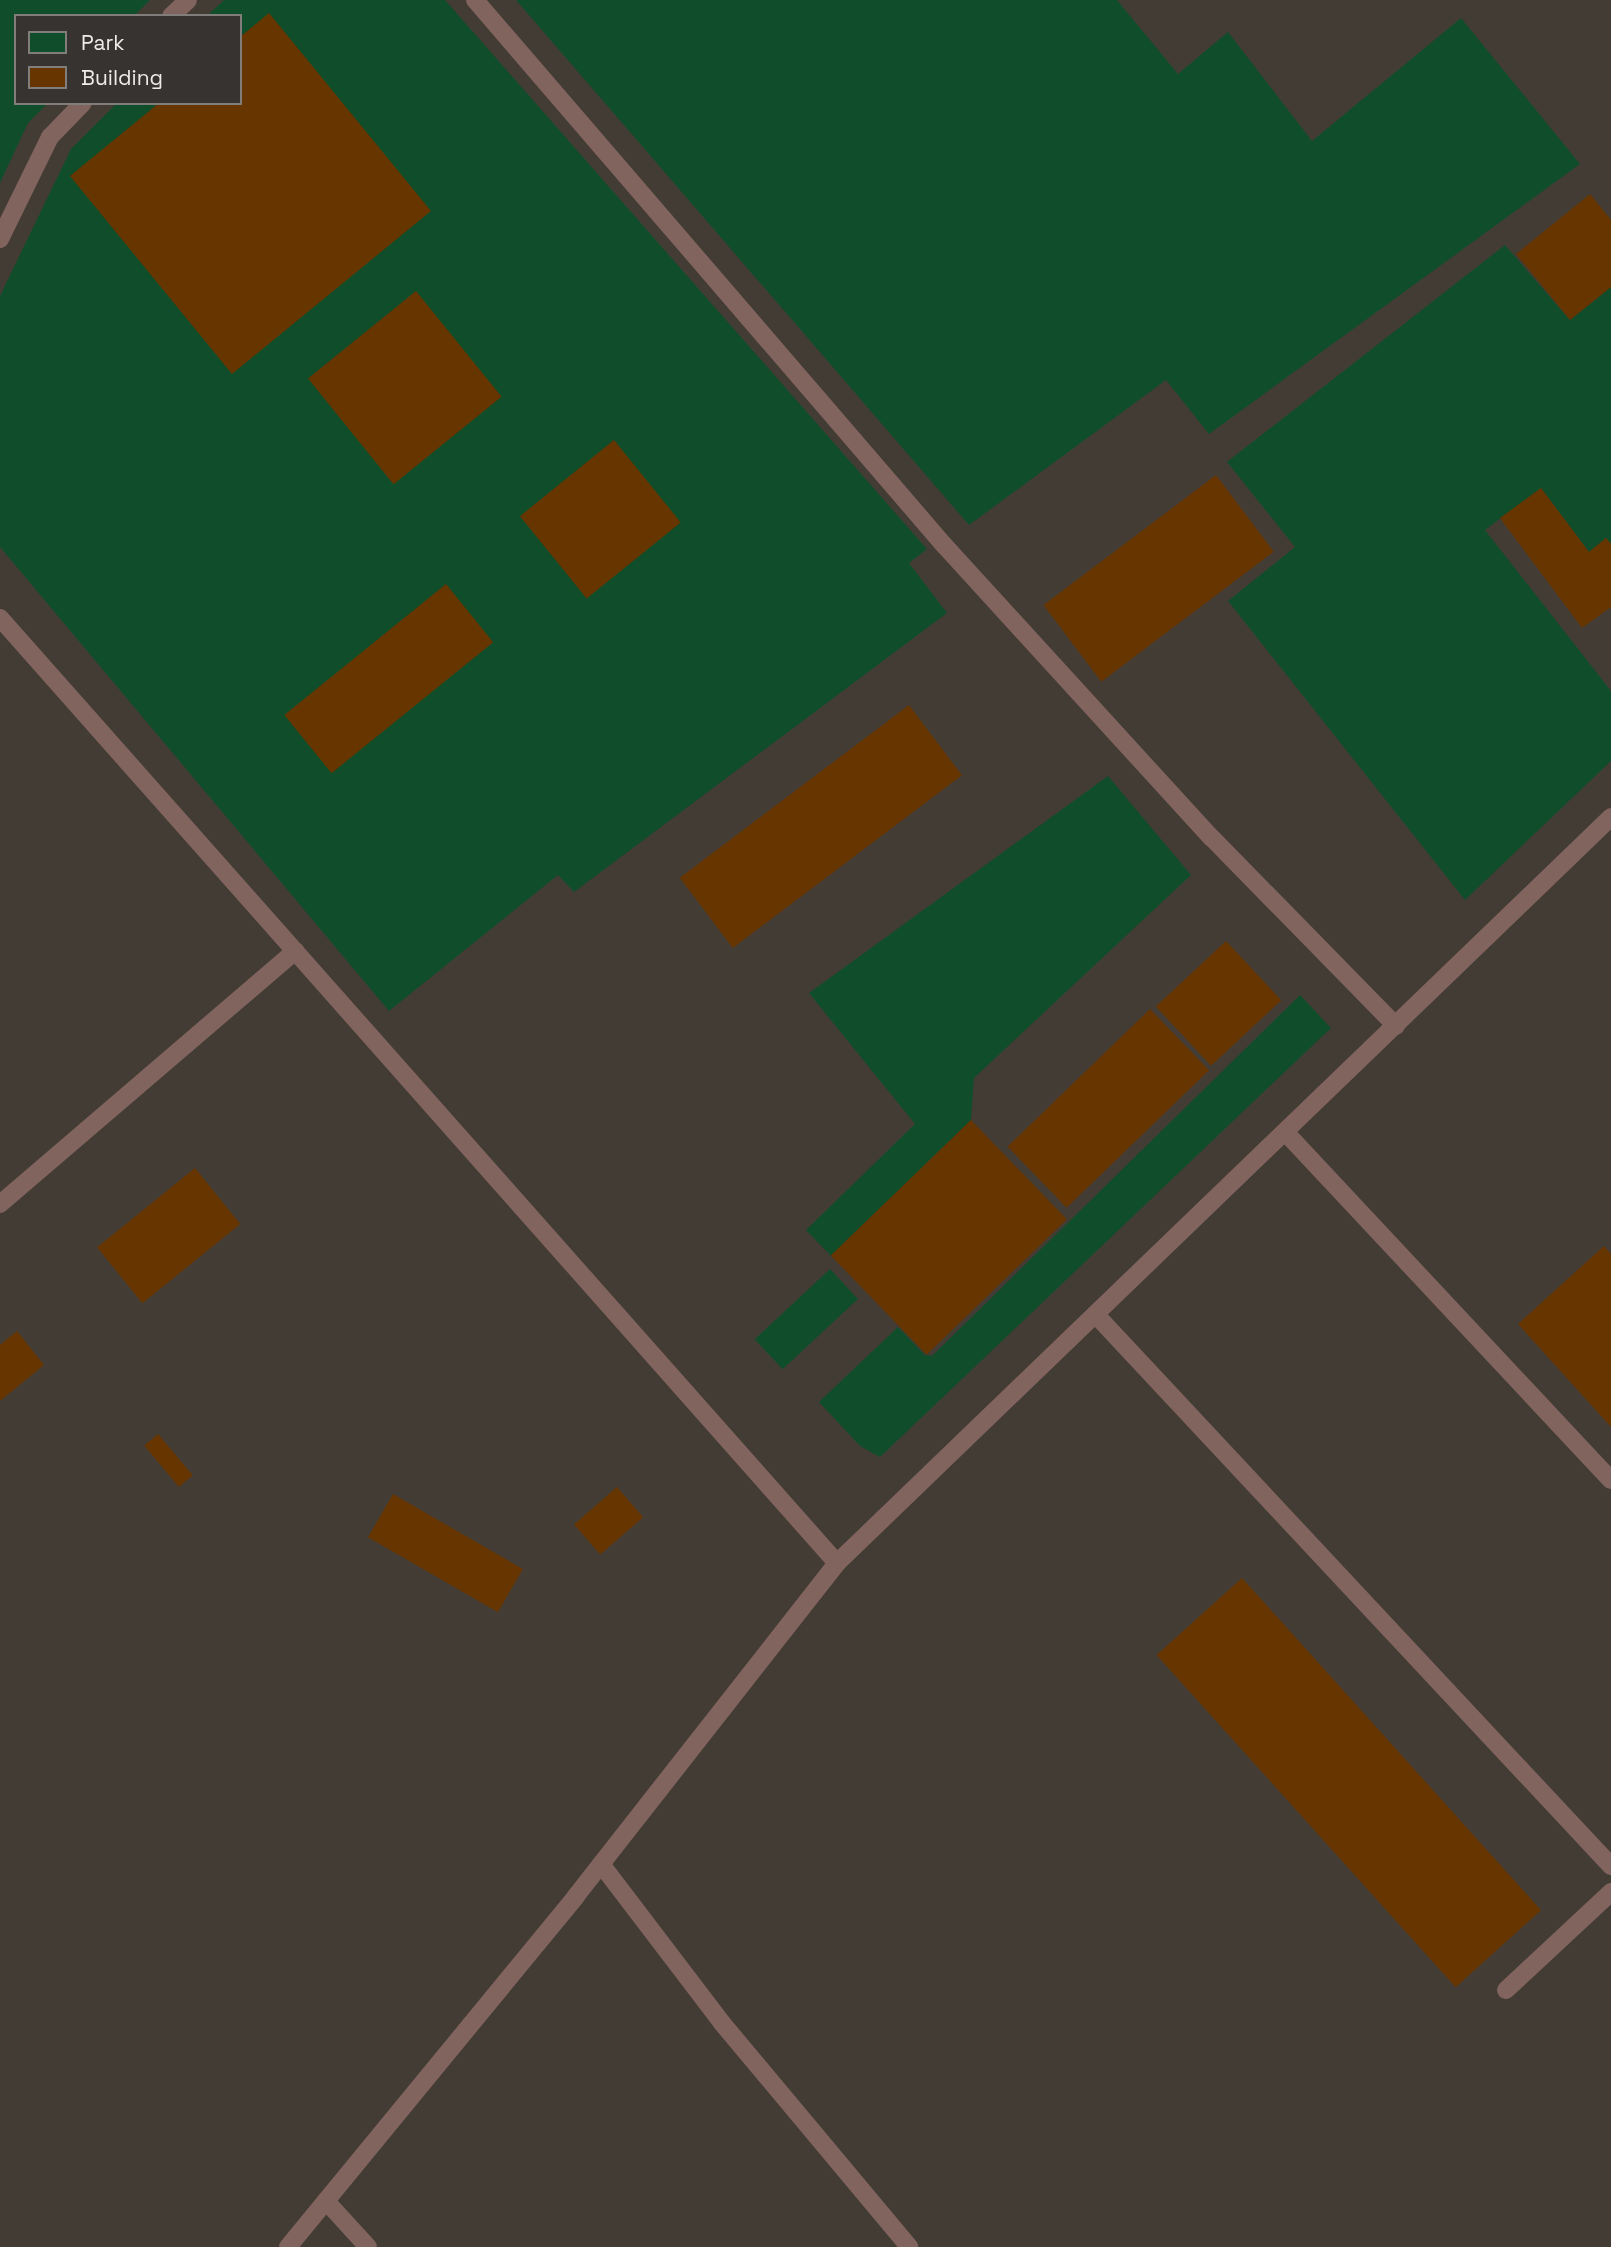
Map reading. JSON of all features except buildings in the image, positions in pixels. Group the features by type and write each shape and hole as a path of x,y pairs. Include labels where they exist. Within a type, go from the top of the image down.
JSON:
{"lane":[{"path":"173,14 188,0"},
{"path":"475,0 944,545 1212,838 1396,1026"},
{"path":"0,239 50,137 81,105"},
{"path":"0,618 838,1563"},
{"path":"288,2247 601,1864 838,1563 1287,1134 1611,817"},
{"path":"0,1204 295,951"},
{"path":"1287,1134 1611,1480"},
{"path":"1097,1316 1611,1866"},
{"path":"601,1864 722,2023 909,2247"},
{"path":"1506,1990 1611,1892"},
{"path":"326,2200 368,2247"}],"shaded area":[{"path":"0,0 1611,0 1611,2247 0,2247"}],"green space":[{"path":"0,0 150,0 136,14 14,14 14,105 46,105 28,123 0,183"},
{"path":"224,0 445,0 927,549 909,563 947,613 574,892 558,875 389,1011 0,547 0,296 71,149 115,105 242,105 242,14 209,14"},
{"path":"516,0 1117,0 1178,74 1228,32 1312,141 1461,18 1580,164 1209,434 1166,380 969,525"},
{"path":"1505,245 1570,320 1611,287 1611,544 1606,538 1589,552 1541,488 1485,530 1611,691 1611,761 1465,900 1228,601 1295,547 1227,462"},
{"path":"1108,776 1191,875 974,1078 971,1120 831,1256 806,1230 915,1124 809,993"},
{"path":"1300,995 1331,1028 880,1457 860,1446 819,1402 898,1327 925,1355 932,1356"},
{"path":"830,1269 858,1299 783,1369 755,1339"}]}
